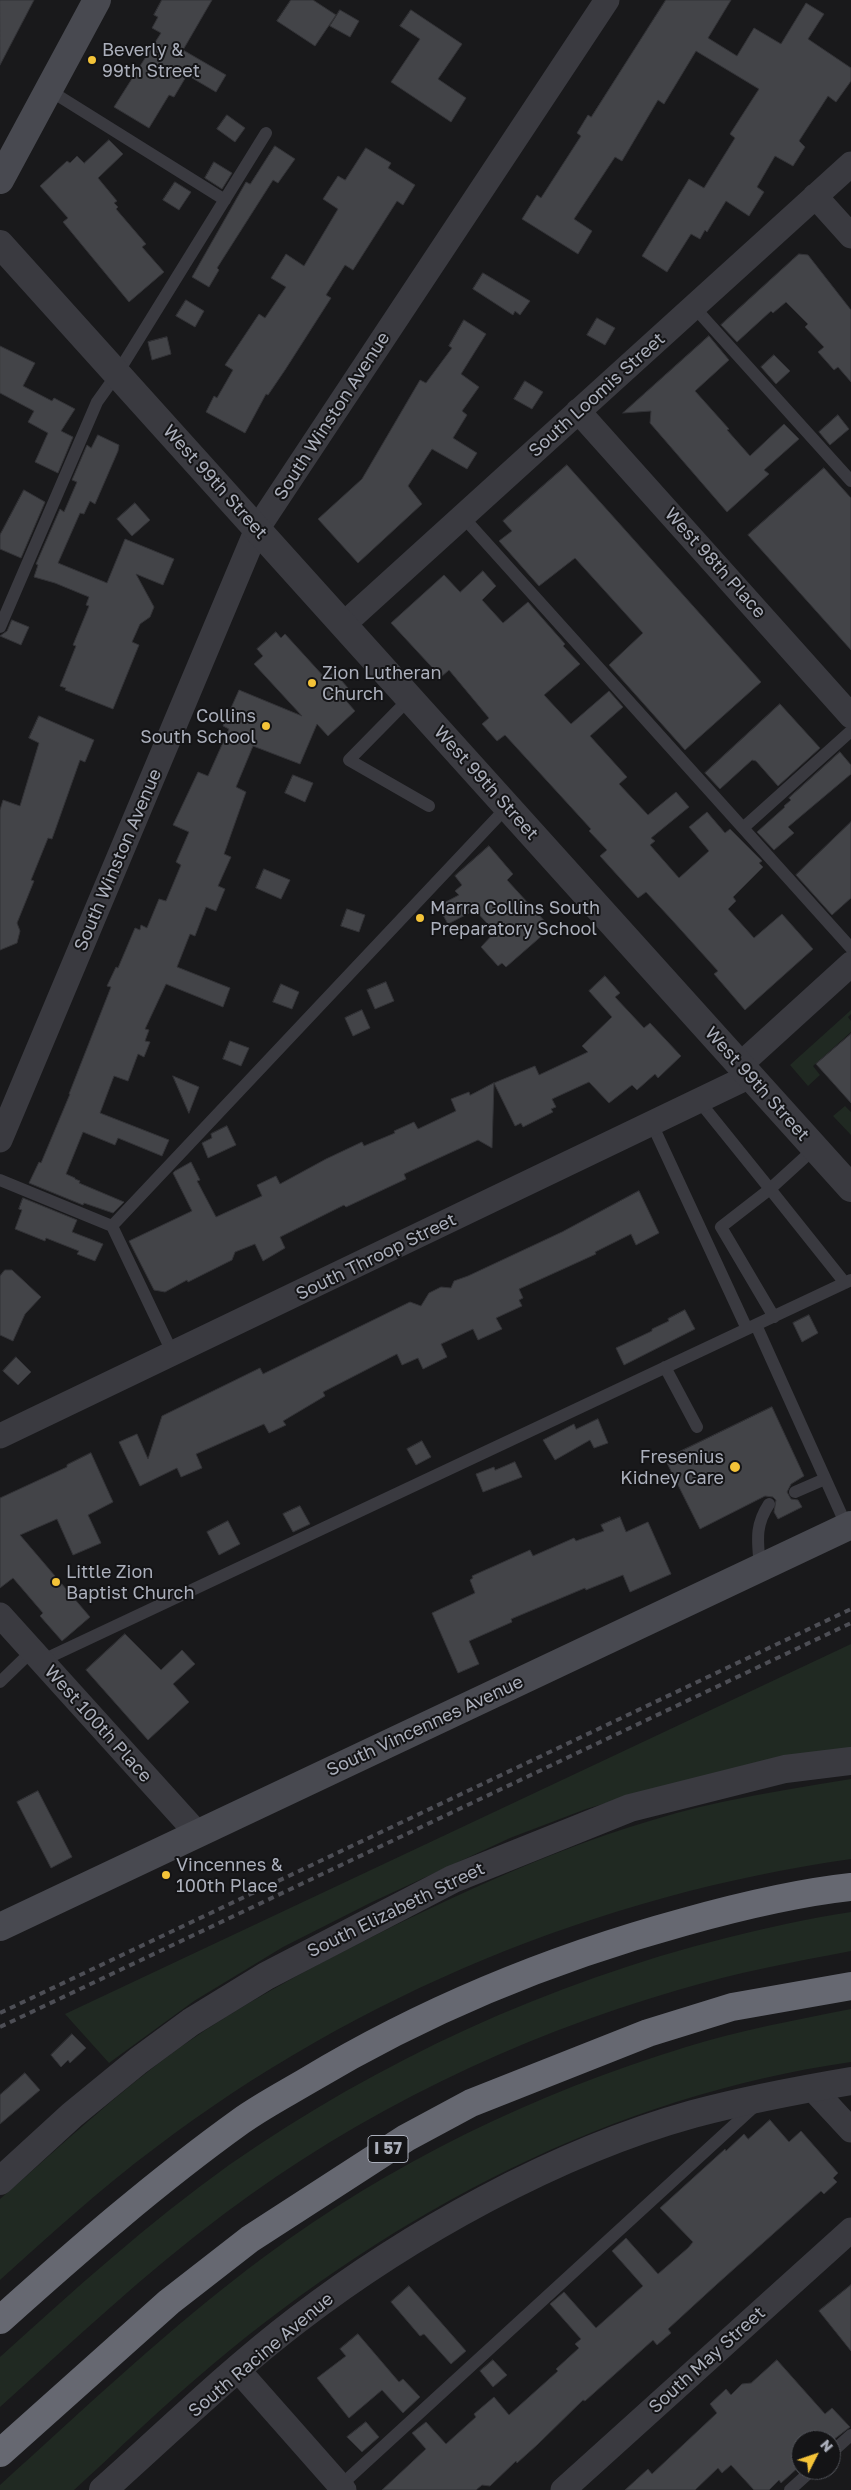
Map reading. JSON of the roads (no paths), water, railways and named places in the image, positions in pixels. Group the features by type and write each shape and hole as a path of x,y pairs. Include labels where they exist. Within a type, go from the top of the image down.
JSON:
{"highway":[{"path":"0,2320 156,2185 242,2120 343,2060 437,2010 538,1969 628,1937 728,1910 851,1886"},
{"name":"I 57","path":"0,2453 169,2302 250,2239 406,2138 471,2103 648,2033 732,2007 851,1986"}],"main road":[{"path":"0,180 98,0"},
{"name":"South Vincennes Avenue","path":"0,1927 849,1526"}],"street":[{"name":"South Winston Avenue","path":"0,1140 257,529 607,0"},
{"name":"South Loomis Street","path":"343,625 464,518 578,411 851,164"},
{"path":"816,196 851,236"},
{"name":"West 99th Street","path":"0,244 815,1148 848,1180"},
{"name":"West 98th Place","path":"578,411 851,716"},
{"name":"South Throop Street","path":"0,1436 699,1101 745,1070 851,964"},
{"name":"West 100th Place","path":"0,1615 197,1833"},
{"name":"South Elizabeth Street","path":"0,2182 72,2115 138,2060 191,2022 266,1976 453,1879 630,1808 785,1769 851,1761"},
{"name":"South Racine Avenue","path":"112,2487 238,2370 304,2315 375,2264 503,2190 595,2148 692,2114 766,2097 851,2081"},
{"path":"812,2088 851,2130"},
{"name":"South May Street","path":"563,2490 851,2230"},
{"path":"238,2370 342,2488"}],"lane":[{"path":"49,90 224,200"},
{"path":"0,627 97,402 117,374 266,133"},
{"path":"694,307 851,481"},
{"path":"464,518 851,948"},
{"path":"410,698 349,760 429,806"},
{"path":"743,828 851,731"},
{"path":"112,1226 507,807"},
{"path":"0,1682 37,1656 665,1368 848,1281 699,1101"},
{"path":"652,1124 849,1526"},
{"path":"774,1317 721,1227 770,1189 815,1148"},
{"path":"0,1180 112,1226 173,1354"},
{"path":"665,1368 697,1427"},
{"path":"794,1492 825,1479"},
{"path":"760,1568 757,1529 761,1516 769,1504"},
{"path":"342,2488 766,2097"},
{"path":"841,2444 851,2435"},
{"path":"790,2490 801,2480"}],"railway":[{"path":"0,2013 851,1609"},
{"path":"0,2027 851,1623"}],"place":[{"name":"Beverly & 99th Street","path":"92,60"},
{"name":"Zion Lutheran Church","path":"312,683"},
{"name":"Collins South School","path":"266,726"},
{"name":"Marra Collins South Preparatory School","path":"420,918"},
{"name":"Fresenius Kidney Care","path":"735,1467"},
{"name":"Little Zion Baptist Church","path":"56,1582"},
{"name":"Vincennes & 100th Place","path":"166,1875"}]}
